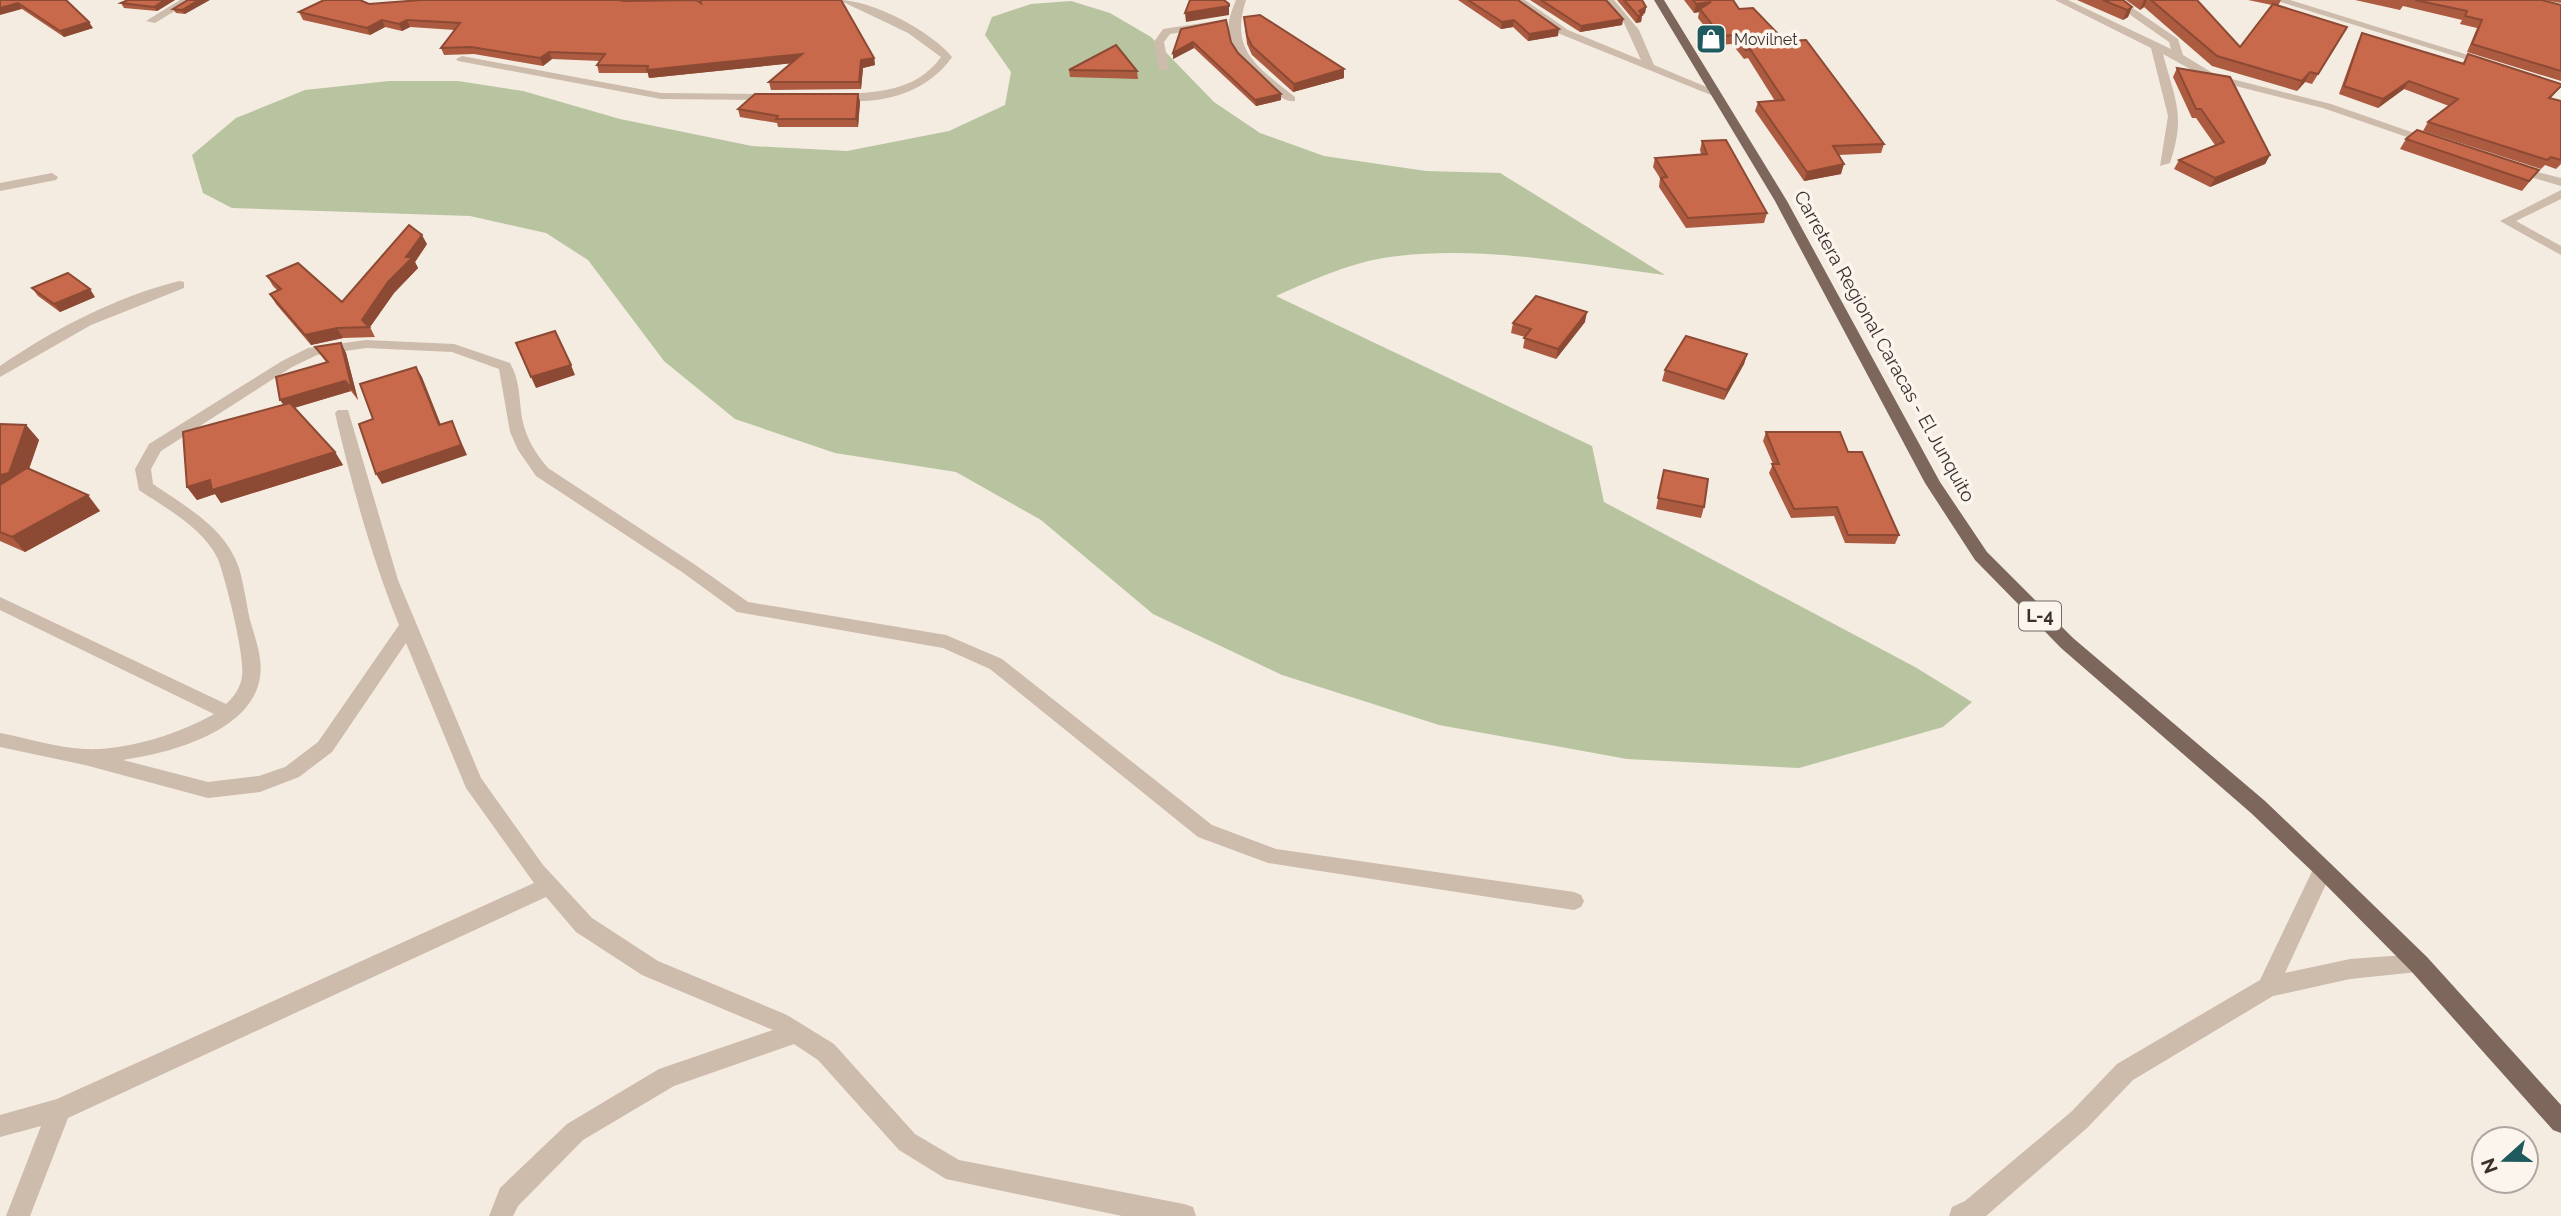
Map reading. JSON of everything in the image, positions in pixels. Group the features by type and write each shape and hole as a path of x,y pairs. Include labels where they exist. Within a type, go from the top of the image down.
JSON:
{"main road":[{"name":"Carretera Regional Caracas - El Junquito","path":"1659,0 1781,201 1933,483 1981,556 2067,643 2258,807 2323,869 2419,964 2561,1122"}],"street":[{"path":"151,21 188,0"},
{"path":"611,0 674,3 706,0"},
{"path":"823,97 882,95 919,85 939,71 947,57 936,44 913,31 844,0"},
{"path":"1241,0 1234,32 1256,71 1291,99"},
{"path":"1518,0 1564,32 1715,93"},
{"path":"1608,0 1620,10 1640,40 1649,67"},
{"path":"2060,0 2178,57 2212,77 2327,106 2442,145"},
{"path":"2114,0 2174,41 2178,57"},
{"path":"2280,0 2504,68"},
{"path":"1163,69 1159,42 1167,31 1236,19"},
{"path":"2156,47 2160,67 2173,97 2174,137 2164,163"},
{"path":"462,59 661,96 782,97"},
{"path":"2503,164 2561,182"},
{"path":"0,187 52,177"},
{"path":"2561,194 2506,221 2561,251"},
{"path":"0,373 65,331 100,313 178,285"},
{"path":"85,757 137,751 186,736 230,714 250,685 251,657 229,565 217,541 145,486 143,469 155,448 287,364 313,351 366,344 454,348 505,366 512,380 515,424 525,451 542,472 743,608 946,642 996,664 1205,831 1252,848 1275,856 1574,901"},
{"path":"343,413 377,541 408,626 473,782 549,886 584,925 650,968 779,1023 826,1052 906,1142 955,1171 1184,1216"},
{"path":"0,603 230,714"},
{"path":"0,740 85,757 208,790 260,784 292,772 325,747 408,626"},
{"path":"2268,988 2323,869"},
{"path":"0,1126 60,1110 549,886"},
{"path":"1961,1216 1974,1210 2079,1120 2125,1072 2268,988 2350,969 2419,964"},
{"path":"501,1216 509,1197 575,1132 667,1077 795,1033"},
{"path":"18,1216 60,1110"}],"green space":[{"path":"1071,1 1110,13 1151,37 1214,102 1260,133 1324,156 1426,171 1500,173 1665,275 1532,258 1431,253 1366,262 1336,271 1276,296 1592,446 1604,502 1915,667 1972,702 1943,727 1799,768 1627,759 1439,725 1282,675 1153,614 1041,520 956,472 835,453 735,419 664,361 588,260 546,233 470,216 232,208 203,193 192,155 236,118 305,90 389,81 458,81 523,91 620,119 752,146 847,151 949,131 1005,105 1011,72 985,35 992,17 1031,4"}],"building":[{"path":"0,0 66,0 89,22 60,31 18,3 0,8"},
{"path":"128,0 165,0 154,7 121,3"},
{"path":"188,0 199,0 182,10 173,9"},
{"path":"324,0 360,0 369,4 421,0 696,0 701,3 700,0 841,0 874,58 861,60 859,82 769,82 802,54 647,70 648,66 597,65 605,54 549,52 540,58 471,47 441,48 460,23 407,20 399,24 382,20 367,28 299,12"},
{"path":"1190,0 1224,0 1229,6 1185,13"},
{"path":"1468,0 1518,0 1559,29 1529,34 1514,20 1502,22"},
{"path":"1541,0 1606,0 1623,19 1581,26"},
{"path":"1624,0 1642,0 1646,7 1639,11 1642,15 1638,16"},
{"path":"1693,0 1733,0 1739,9 1753,8 1785,41 1806,40 1884,144 1833,146 1844,164 1807,172 1758,102 1784,100 1750,49 1746,50 1734,35 1721,36 1700,9 1711,2 1696,4"},
{"path":"2103,0 2123,0 2132,7 2127,10"},
{"path":"2151,0 2197,0 2240,47 2273,4 2347,27 2318,74 2310,72 2302,81 2217,56"},
{"path":"2415,0 2542,0 2561,5 2561,71 2472,44 2482,20 2465,16 2467,11"},
{"path":"1260,15 1344,69 1294,84 1252,46 1247,36 1244,17"},
{"path":"1226,20 1231,42 1238,53 1281,94 1255,100 1193,42 1173,53 1181,29"},
{"path":"2362,33 2464,64 2468,54 2561,84 2549,98 2561,101 2561,160 2551,157 2547,160 2428,122 2458,99 2409,81 2383,99 2344,86"},
{"path":"1116,45 1137,71 1069,70"},
{"path":"2177,68 2230,77 2270,155 2215,178 2179,160 2224,142 2201,109 2196,109"},
{"path":"755,94 858,94 856,119 776,119 778,116 738,109"},
{"path":"2417,130 2539,170 2529,181 2406,139"},
{"path":"1726,140 1767,213 1688,218 1661,178 1667,177 1655,158 1707,154 1702,141"},
{"path":"409,225 422,235 406,257 413,257 388,282 362,320 369,327 337,328 305,335 270,294 281,289 267,276 298,263 342,302"},
{"path":"68,273 90,289 54,304 32,288"},
{"path":"1536,296 1587,312 1558,349 1524,338 1531,329 1513,323"},
{"path":"555,331 571,365 531,377 516,343"},
{"path":"1686,336 1747,354 1727,390 1665,370"},
{"path":"341,343 352,389 345,381 280,400 276,377 328,362 315,347"},
{"path":"416,367 439,425 452,421 461,445 376,474 359,424 373,419 360,384"},
{"path":"290,403 335,452 212,490 210,480 187,487 183,432"},
{"path":"0,424 26,425 9,473 0,475"},
{"path":"1766,432 1840,432 1848,452 1862,452 1899,535 1848,535 1837,507 1794,509 1772,464 1779,464"},
{"path":"27,468 88,495 12,537 0,532 0,485"},
{"path":"1664,470 1708,479 1704,507 1658,498"}],"place":[{"name":"Movilnet","path":"1711,39"}]}
